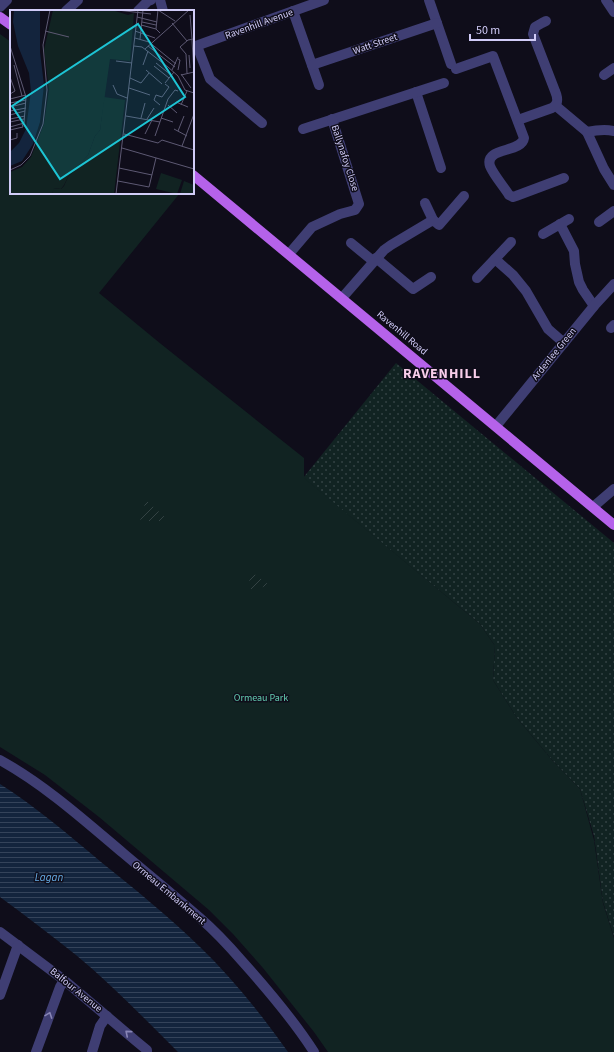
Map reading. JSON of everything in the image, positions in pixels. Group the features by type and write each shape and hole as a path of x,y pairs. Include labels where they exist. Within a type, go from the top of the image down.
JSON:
{"main road":[{"path":"0,16 10,24"},
{"name":"Ravenhill Road","path":"194,176 614,525"}],"street":[{"path":"0,7 7,0"},
{"path":"67,10 78,0"},
{"path":"139,10 151,0"},
{"path":"160,0 163,10"},
{"name":"Ravenhill Avenue","path":"195,47 324,0"},
{"path":"430,0 454,67 493,56 524,138 524,141 520,145 493,155 490,161 491,168 509,195 516,196 564,178"},
{"path":"606,0 614,12"},
{"path":"293,11 320,85"},
{"path":"546,22 535,28 533,34 558,98 556,106"},
{"name":"Watt Street","path":"312,65 437,23"},
{"path":"195,47 210,79 262,123"},
{"path":"604,75 614,68"},
{"name":"Ballynafoy Close","path":"303,129 444,83"},
{"path":"416,92 441,168"},
{"path":"518,120 556,106"},
{"path":"556,106 587,132 604,169 614,186"},
{"name":"Ballynafoy Close","path":"289,254 312,227 340,214 355,210 359,204 332,119"},
{"path":"587,132 605,129 614,131"},
{"path":"426,203 433,220 439,225 464,196"},
{"path":"599,222 614,211"},
{"path":"342,298 384,250 433,220"},
{"path":"543,234 564,221 574,250 579,282 594,306"},
{"path":"477,278 511,242"},
{"path":"351,243 413,289 431,278"},
{"path":"495,259 513,275 526,291 548,329 564,343"},
{"name":"Ardenlee Green","path":"496,426 594,306 614,284"},
{"path":"593,507 614,489"},
{"name":"Ormeau Embankment","path":"0,760 39,785 66,805 201,918 255,975 306,1039 314,1052"},
{"name":"Balfour Avenue","path":"0,932 64,980 147,1050 147,1052"},
{"path":"0,996 18,945"},
{"path":"36,1052 64,980"},
{"path":"92,1052 100,1026 107,1016"}],"green space":[{"name":"Ormeau Park","path":"0,34 10,41 10,194 179,194 99,293 304,458 304,478 480,624 495,646 493,680 517,718 552,760 580,789 594,840 603,903 614,938 614,1052 328,1052 263,968 233,934 209,910 99,817 45,775 0,747"},
{"path":"396,363 614,543 614,937 603,902 594,836 580,789 552,760 517,718 493,680 495,646 480,624 303,478"},
{"path":"146,500 169,521 140,521"},
{"path":"250,571 267,583 266,586 253,590 251,589 248,573"}],"water":[{"name":"Lagan","path":"0,784 39,812 152,903 188,936 212,959 235,985 268,1024 288,1052 178,1052 128,1002 89,966 0,897"}],"district":[{"name":"RAVENHILL","path":"442,374"}]}
